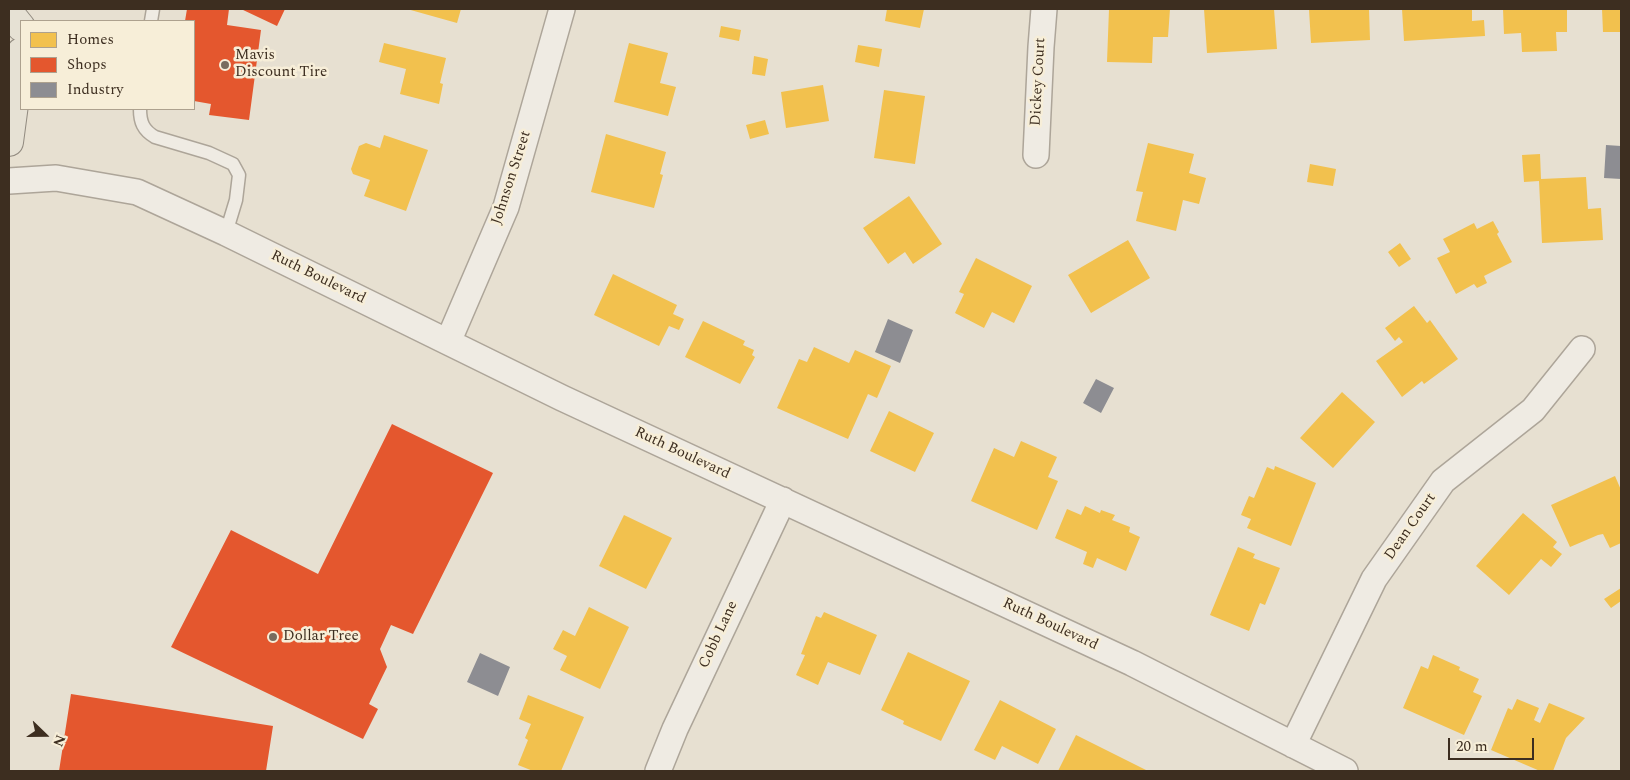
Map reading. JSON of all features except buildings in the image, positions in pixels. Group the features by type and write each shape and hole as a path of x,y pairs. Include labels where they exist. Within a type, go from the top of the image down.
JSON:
{"main road":[{"path":"9,12 20,26"},
{"path":"9,142 20,60"}],"street":[{"name":"Johnson Street","path":"448,342 506,207 562,9"},
{"name":"Dickey Court","path":"1036,155 1044,9"},
{"name":"Ruth Boulevard","path":"9,181 56,178 137,192 226,233 562,398 1132,663 1345,771"},
{"name":"Dean Court","path":"1293,746 1374,579 1443,481 1533,410 1582,349"},
{"name":"Cobb Lane","path":"658,771 675,728 783,500"}],"lane":[{"path":"140,110 140,120 147,132 154,137 209,153 233,164 238,175 236,200 226,233"}],"place":[{"name":"Mavis Discount Tire","path":"225,65"},
{"name":"Dollar Tree","path":"273,637"}]}
